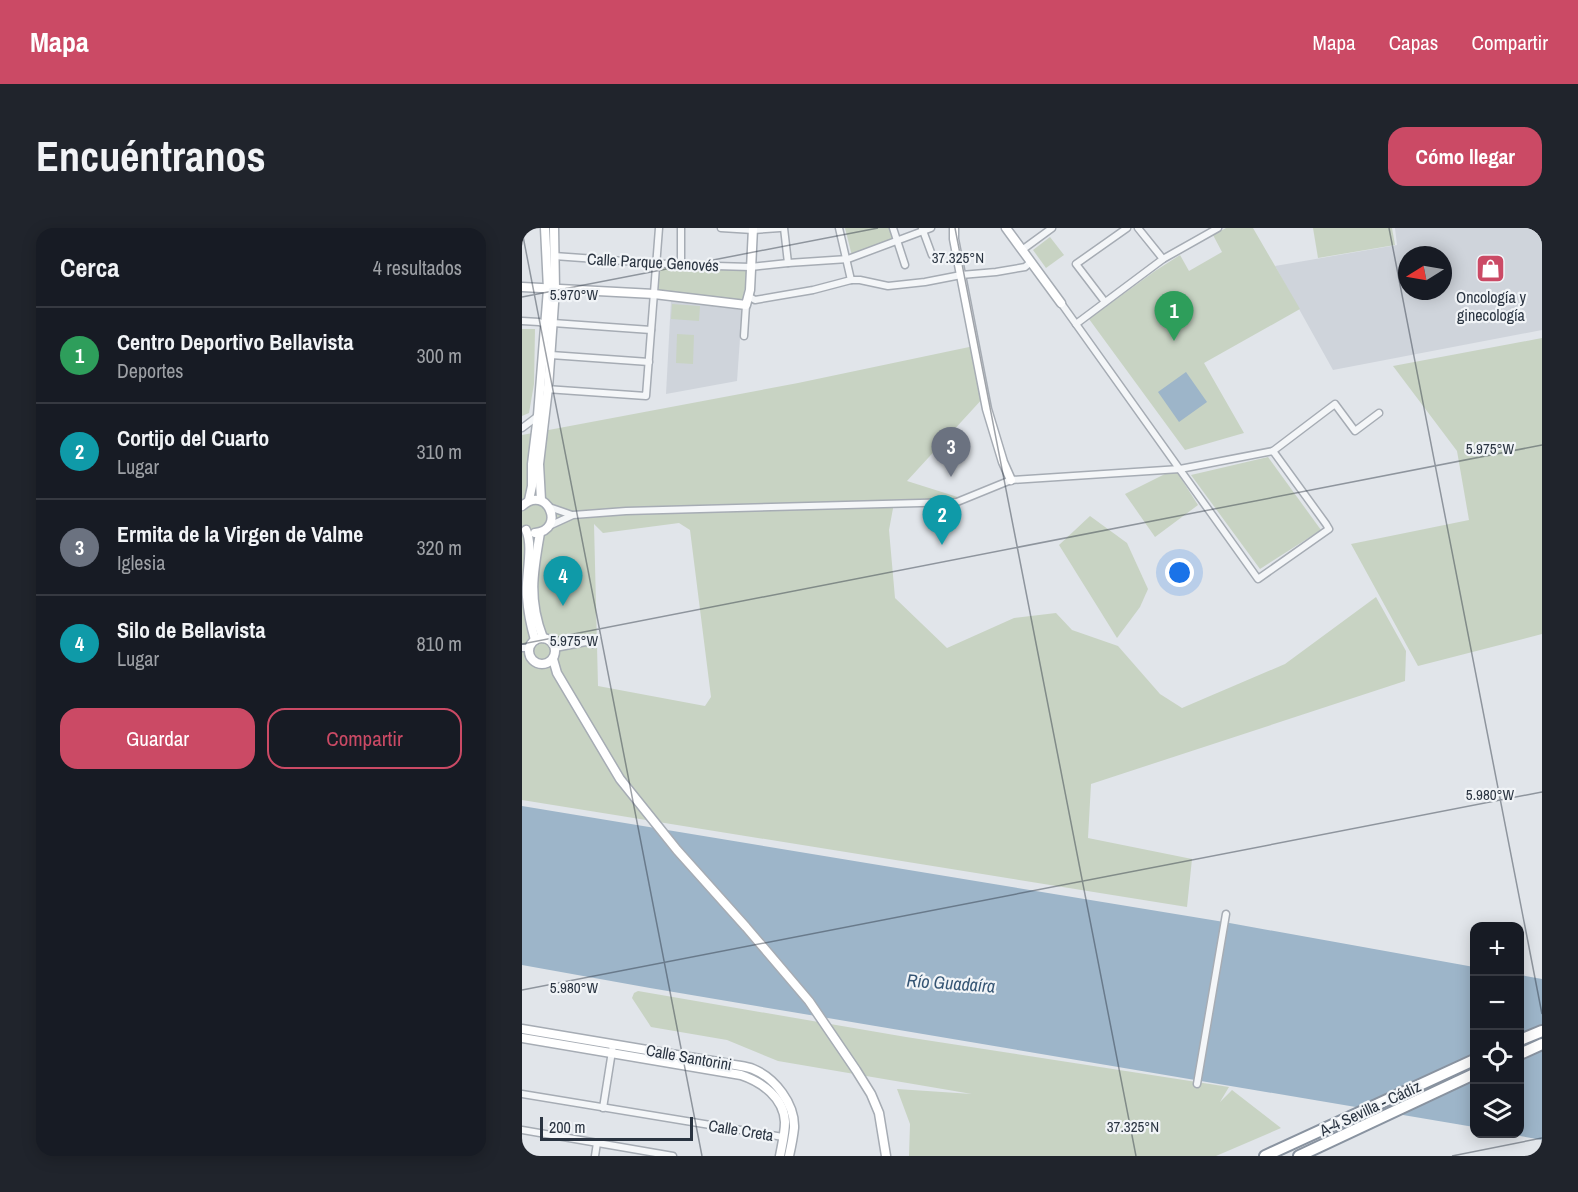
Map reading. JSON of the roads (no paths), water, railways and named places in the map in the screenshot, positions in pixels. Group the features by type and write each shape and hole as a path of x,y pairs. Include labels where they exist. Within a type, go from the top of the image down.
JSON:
{"highway":[{"path":"1524,1038 1542,1031"},
{"path":"1524,1052 1542,1044"},
{"name":"A-4 Sevilla - Cádiz","path":"1265,1156 1470,1062"},
{"name":"A-4 Sevilla - Cádiz","path":"1299,1156 1470,1076"}],"street":[{"path":"545,228 551,289"},
{"path":"554,228 539,464 541,500 549,507 573,515"},
{"path":"544,387 646,396 659,228"},
{"path":"681,228 681,265"},
{"path":"720,228 782,228 788,262"},
{"path":"840,228 851,280"},
{"path":"893,228 905,264"},
{"name":"Calle Parque Genovés","path":"554,256 681,265 751,267 788,262 848,259 931,228"},
{"path":"954,228 954,240 987,409 1003,462 1011,480"},
{"path":"1006,228 1258,579 1329,530 1273,451"},
{"path":"1022,250 1052,228"},
{"path":"1105,302 1076,264 1127,228"},
{"path":"1138,228 1163,259"},
{"path":"1077,324 1163,259 1218,228"},
{"path":"744,336 753,229"},
{"path":"922,230 932,255"},
{"path":"522,287 748,297 755,300 813,290 851,280 888,286 996,272 1025,267 1031,262"},
{"path":"522,321 651,330"},
{"path":"544,387 551,355 549,323"},
{"path":"551,355 649,362"},
{"path":"524,528 531,533 540,532 573,515 626,511 957,502 1011,480 1180,469 1273,451 1335,404 1355,431 1379,413"},
{"path":"522,428 542,413"},
{"path":"525,503 532,486 533,456 542,413"},
{"path":"525,503 541,500"},
{"path":"549,507 552,517 549,527"},
{"path":"524,528 529,536 530,544 526,597 532,644"},
{"path":"532,644 550,641 555,648 555,656 549,662 538,664 529,652 538,625 532,587 540,532"},
{"path":"555,648 586,642 592,644"},
{"path":"549,662 620,779 677,850 753,935 822,1021 871,1094 879,1113 886,1156"},
{"path":"1198,1082 1226,914"},
{"name":"Calle Santorini","path":"522,1029 751,1078 768,1089 780,1106 785,1122 780,1156"},
{"name":"Calle Santorini","path":"522,1038 730,1064 753,1069 769,1079 782,1092 793,1115 794,1127 789,1156"},
{"path":"603,1108 613,1049"},
{"name":"Calle Creta","path":"522,1094 783,1137"},
{"path":"522,1130 673,1156"},
{"path":"595,1156 597,1143"}],"water":[{"path":"1186,372 1207,402 1179,422 1158,392"},
{"name":"Río Guadaíra","path":"522,806 1224,922 1470,966 1470,1126 650,988 522,965"},
{"path":"1524,976 1542,979 1542,1140 1524,1137"}],"place":[{"name":"Oncología y ginecología","path":"1491,269"},
{"name":"Centro Deportivo Bellavista","path":"1174,341"},
{"name":"Ermita de la Virgen de Valme","path":"951,477"},
{"name":"Cortijo del Cuarto","path":"942,545"},
{"name":"Silo de Bellavista","path":"563,606"}]}
